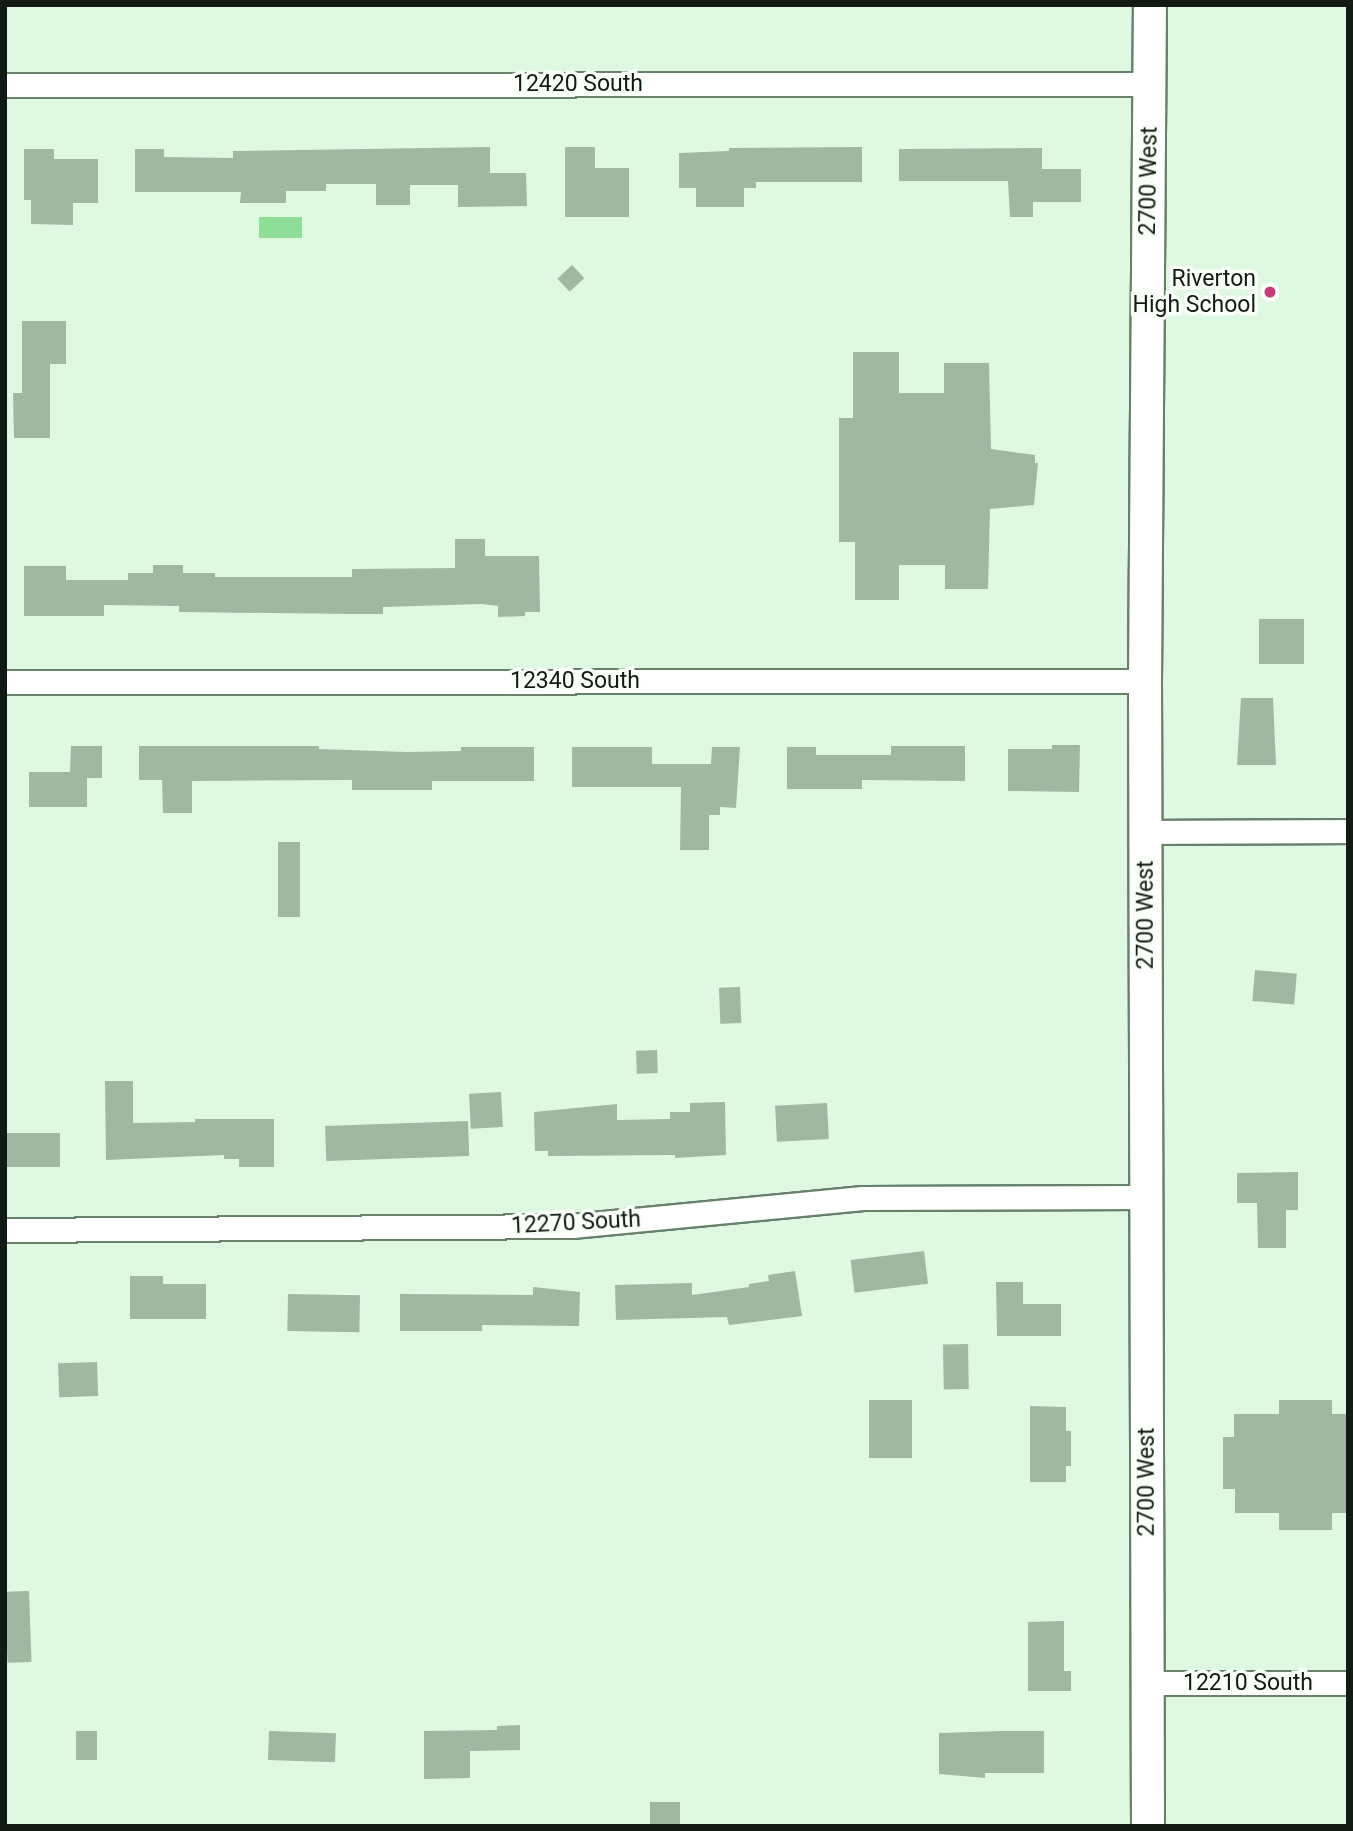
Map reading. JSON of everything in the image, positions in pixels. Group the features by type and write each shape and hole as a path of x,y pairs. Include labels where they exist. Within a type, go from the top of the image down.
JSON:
{"main road":[{"name":"2700 West","path":"1148,1826 1145,681 1150,5"}],"street":[{"name":"12420 South","path":"5,85 1150,84"},
{"name":"12340 South","path":"5,682 1145,681"},
{"path":"1146,832 1348,831"},
{"name":"12270 South","path":"5,1230 572,1226 863,1198 1146,1197"},
{"name":"12210 South","path":"1147,1683 1348,1683"}],"shaded area":[{"path":"259,217 302,217 302,238 259,238"}],"building":[{"path":"490,147 490,173 526,173 527,206 458,207 458,185 410,185 410,205 376,205 376,184 326,184 326,191 286,191 286,203 240,203 241,192 135,192 135,149 164,149 164,157 233,158 233,151"},
{"path":"565,147 595,147 595,168 629,168 629,217 565,217"},
{"path":"862,147 862,182 756,182 756,188 744,188 744,207 696,207 696,188 679,188 679,153 729,151 729,148"},
{"path":"1042,148 1042,169 1081,169 1081,202 1033,202 1033,217 1010,217 1008,181 899,181 899,149"},
{"path":"24,149 54,149 54,159 98,159 98,203 73,203 73,225 31,224 31,200 24,200"},
{"path":"572,265 584,278 570,292 557,279"},
{"path":"22,321 66,321 66,364 50,364 50,438 14,438 13,393 22,393"},
{"path":"853,352 899,352 899,393 944,393 944,363 989,363 991,449 1035,455 1035,463 1038,463 1034,505 990,509 988,589 945,589 945,565 899,565 899,600 855,600 855,542 839,542 839,418 853,418"},
{"path":"455,539 485,539 485,556 539,556 540,612 525,612 525,616 498,617 498,606 482,604 383,607 383,614 179,612 179,606 104,605 104,616 24,616 24,566 66,566 66,580 128,580 128,573 153,573 153,565 183,565 183,573 215,573 215,577 352,577 352,569 455,568"},
{"path":"1259,619 1304,619 1304,664 1259,664"},
{"path":"1241,698 1273,698 1276,765 1237,765"},
{"path":"1052,745 1080,745 1079,792 1008,791 1008,749 1052,749"},
{"path":"71,746 102,746 102,778 87,778 87,807 29,807 29,772 70,772"},
{"path":"139,746 319,746 319,749 407,752 461,751 461,747 534,747 534,781 432,781 432,790 352,790 352,780 192,781 192,813 163,813 162,780 139,780"},
{"path":"891,746 965,746 965,781 862,780 862,789 787,789 787,747 816,747 816,755 891,755"},
{"path":"572,747 652,747 652,764 711,764 712,747 740,747 736,808 720,807 720,815 709,815 709,850 680,850 681,787 572,787"},
{"path":"278,842 300,842 300,917 278,917"},
{"path":"1255,970 1297,974 1294,1005 1252,1001"},
{"path":"740,987 741,1023 720,1024 719,988"},
{"path":"657,1050 658,1073 637,1074 636,1051"},
{"path":"105,1081 133,1081 133,1123 195,1122 195,1119 274,1119 274,1167 239,1167 239,1159 224,1159 224,1155 106,1160"},
{"path":"501,1092 503,1127 471,1129 469,1094"},
{"path":"725,1102 726,1155 675,1158 675,1155 548,1156 548,1151 535,1151 534,1112 617,1104 617,1120 670,1119 670,1112 690,1112 690,1103"},
{"path":"827,1103 829,1139 777,1142 775,1106"},
{"path":"468,1121 469,1156 326,1161 325,1126"},
{"path":"5,1133 60,1133 60,1167 5,1167"},
{"path":"1298,1172 1298,1210 1286,1210 1286,1248 1258,1248 1257,1203 1237,1203 1237,1173"},
{"path":"924,1251 928,1284 855,1293 851,1260"},
{"path":"795,1271 802,1316 729,1325 727,1317 616,1320 615,1285 692,1283 692,1295 749,1287 749,1284 769,1281 768,1275"},
{"path":"130,1276 163,1276 163,1284 206,1284 206,1319 130,1319"},
{"path":"996,1282 1023,1282 1023,1304 1061,1304 1061,1336 997,1336"},
{"path":"533,1287 580,1292 579,1326 482,1325 482,1331 400,1331 400,1294 533,1295"},
{"path":"288,1294 360,1295 359,1332 287,1331"},
{"path":"943,1344 968,1344 969,1389 944,1389"},
{"path":"97,1362 98,1396 59,1397 58,1363"},
{"path":"869,1400 912,1400 912,1458 869,1458"},
{"path":"1279,1400 1332,1400 1332,1414 1348,1414 1348,1513 1332,1513 1332,1530 1279,1530 1279,1513 1235,1513 1235,1489 1223,1489 1223,1437 1234,1437 1234,1414 1279,1414"},
{"path":"1030,1406 1066,1407 1066,1431 1071,1431 1071,1466 1066,1466 1066,1482 1030,1482"},
{"path":"29,1591 31,1662 7,1663 5,1592"},
{"path":"1064,1621 1064,1671 1071,1671 1071,1691 1028,1691 1028,1622"},
{"path":"520,1725 520,1750 470,1751 470,1778 424,1779 424,1731 497,1730 497,1726"},
{"path":"76,1731 97,1731 97,1760 76,1760"},
{"path":"269,1731 336,1733 335,1762 268,1760"},
{"path":"1044,1731 1044,1773 985,1773 985,1778 939,1774 939,1733"},
{"path":"650,1802 680,1802 680,1826 650,1826"}],"place":[{"name":"Riverton High School","path":"1270,292"}]}
